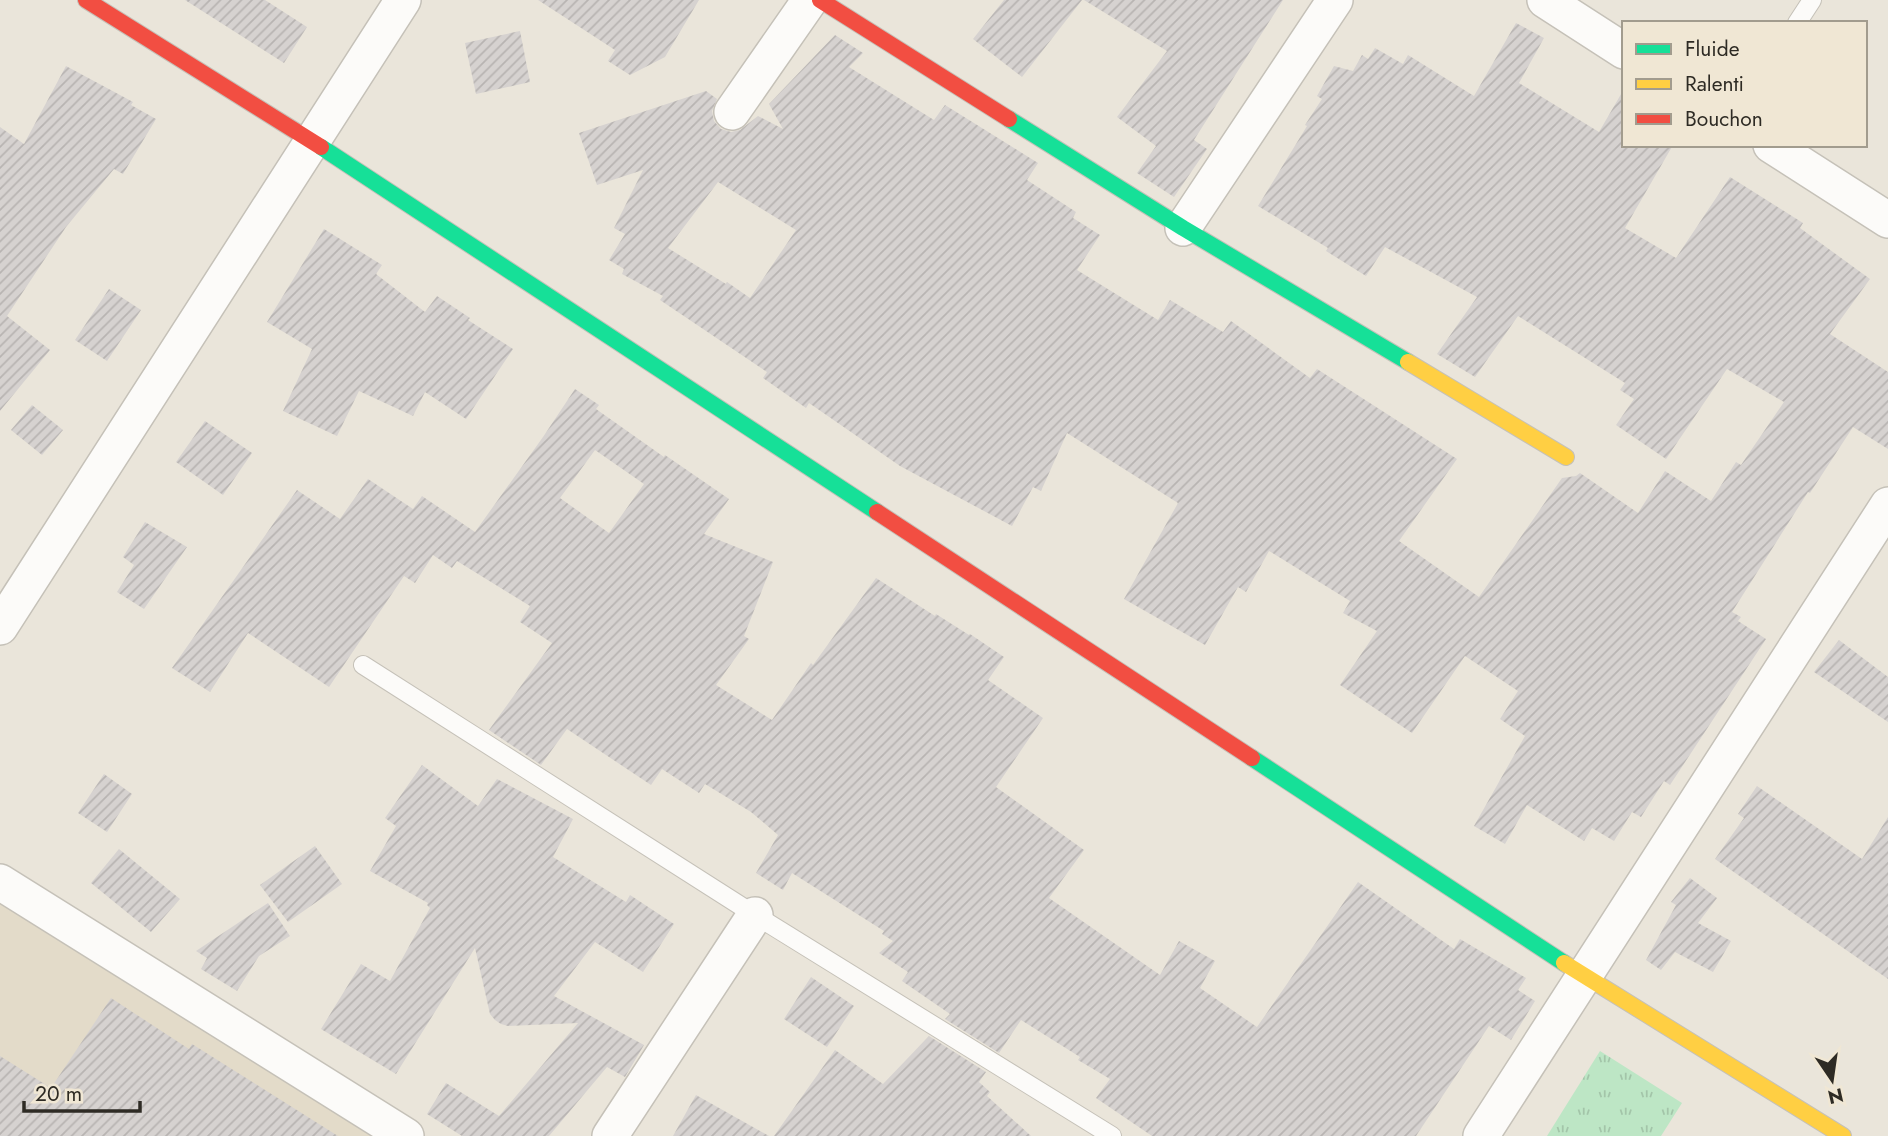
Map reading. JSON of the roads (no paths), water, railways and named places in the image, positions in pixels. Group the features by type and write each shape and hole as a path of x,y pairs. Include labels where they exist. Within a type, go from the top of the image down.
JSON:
{"street":[{"path":"86,0 312,141 1584,976 1843,1136"},
{"path":"0,627 403,0"},
{"path":"732,112 810,0"},
{"path":"820,0 1183,228 1566,457"},
{"path":"1183,228 1335,0"},
{"path":"1545,0 1622,50"},
{"path":"1774,147 1888,220"},
{"path":"1481,1136 1888,505"},
{"path":"0,882 406,1136"},
{"path":"610,1136 755,915"}],"lane":[{"path":"1798,21 1812,0"},
{"path":"363,665 755,915 1112,1136"}]}
